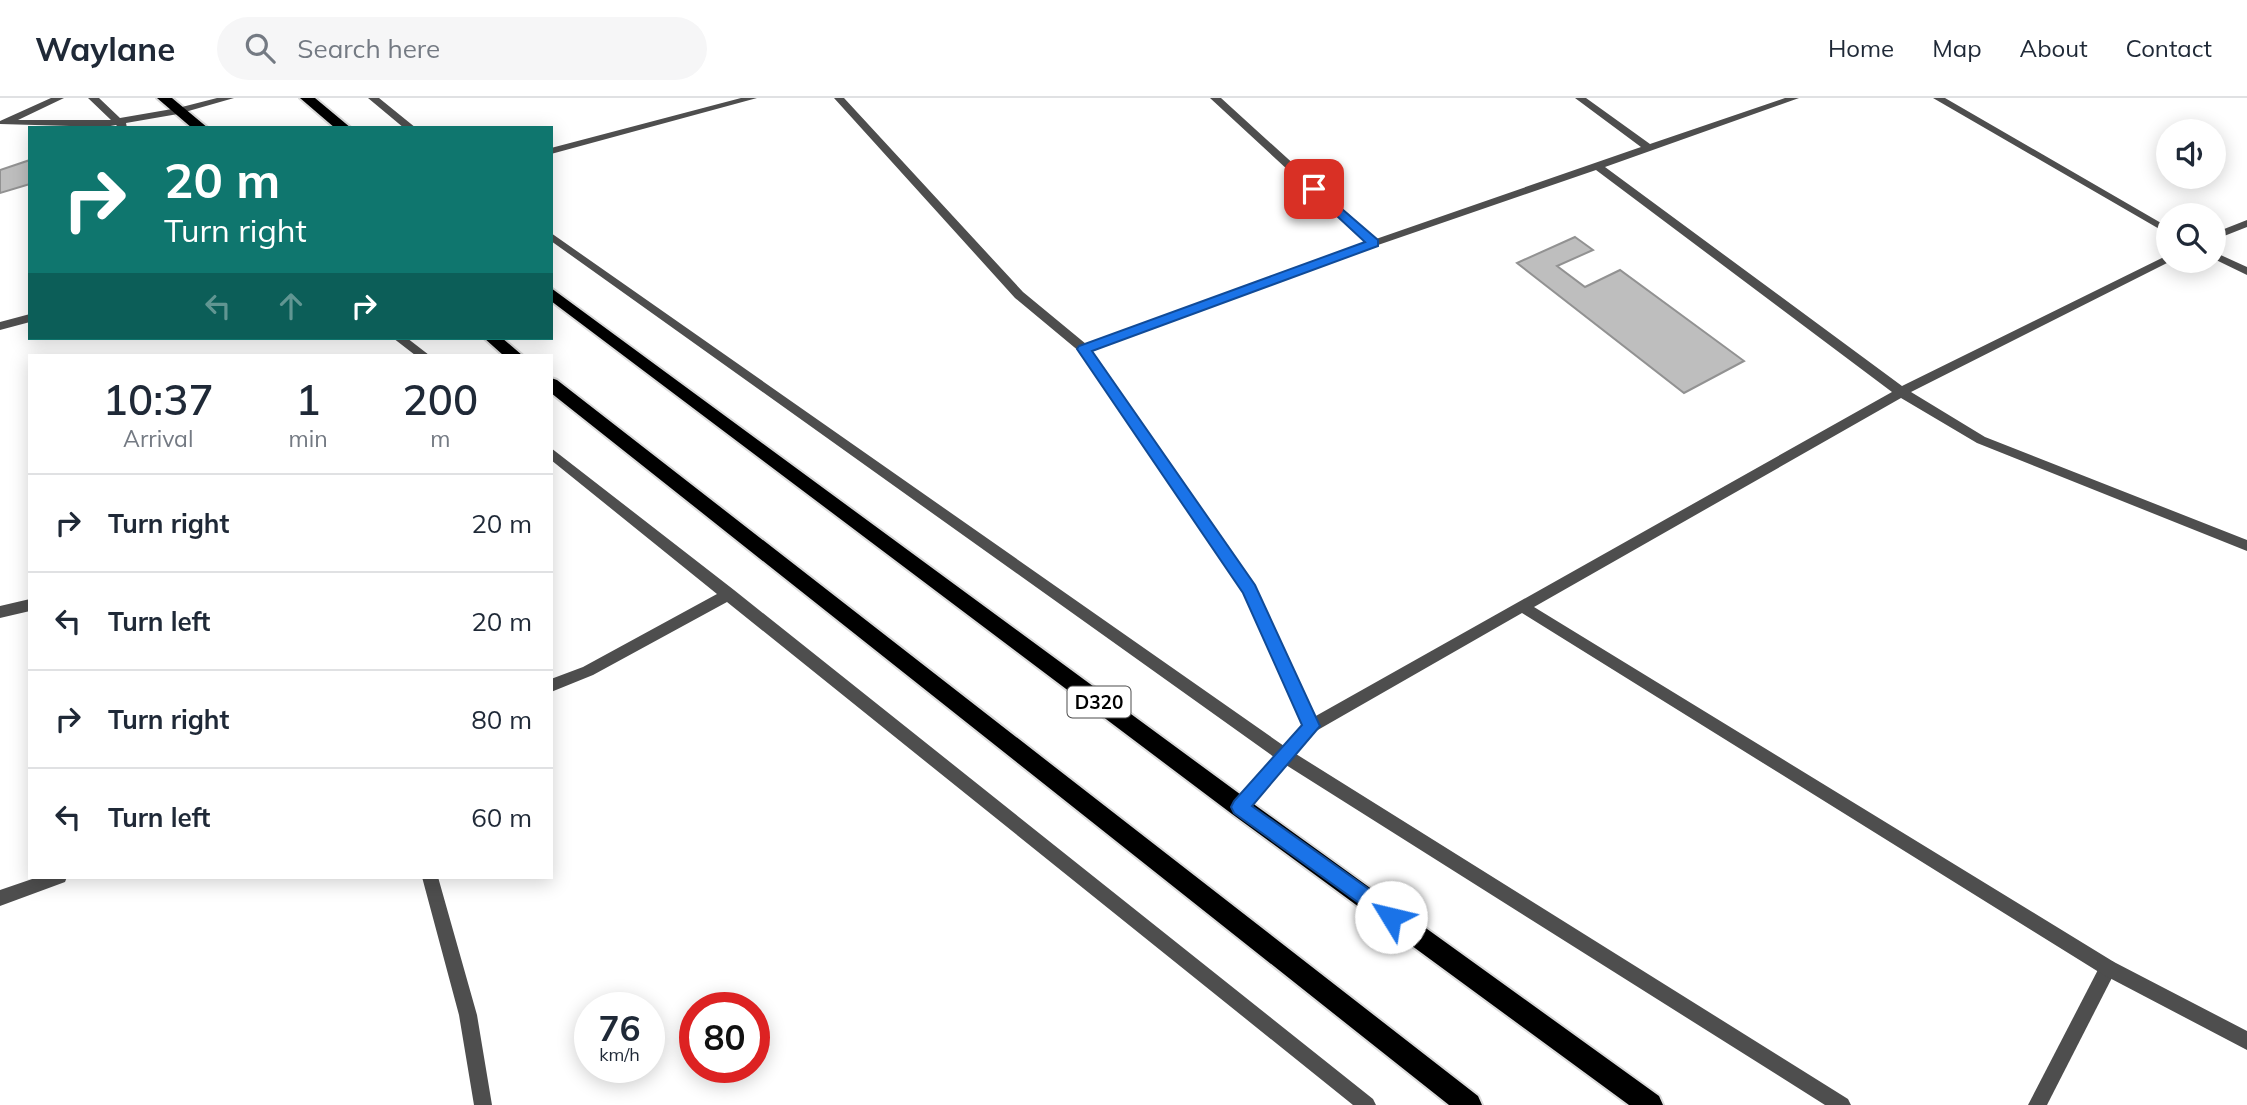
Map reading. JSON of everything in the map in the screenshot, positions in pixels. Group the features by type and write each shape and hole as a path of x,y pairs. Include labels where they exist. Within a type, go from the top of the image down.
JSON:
{"highway":[{"path":"164,98 198,126"},
{"path":"307,98 342,126"},
{"name":"D320","path":"553,294 1240,807 1650,1105"},
{"path":"495,340 513,354"},
{"path":"553,386 1469,1105"}],"street":[{"path":"2,123 59,98"},
{"path":"93,98 122,125"},
{"path":"2,123 122,125 229,98"},
{"path":"373,98 408,126"},
{"path":"553,151 752,98"},
{"path":"839,98 1019,295 1084,349 1250,590 1311,726"},
{"path":"1215,98 1374,243"},
{"path":"1580,98 1650,149"},
{"path":"1084,349 1374,243 1794,98"},
{"path":"1938,98 2156,224"},
{"path":"1599,167 1901,393 1980,440 2247,546"},
{"path":"2226,232 2247,223"},
{"path":"553,237 1285,757 1842,1105"},
{"path":"2226,261 2247,271"},
{"path":"1240,807 1311,726 1901,393 2156,264"},
{"path":"0,326 28,319"},
{"path":"402,340 421,354"},
{"path":"553,455 1367,1105"},
{"path":"553,685 588,671 729,594"},
{"path":"0,612 28,606"},
{"path":"1522,607 2109,968 2247,1041"},
{"path":"0,898 53,879"},
{"path":"431,879 468,1015 483,1105"},
{"path":"2037,1105 2109,968"}],"building":[{"path":"28,161 28,185 0,193 0,170"},
{"path":"1575,237 1593,250 1557,266 1585,287 1620,270 1744,361 1684,393 1517,263"}],"route":[{"path":"1314,189 1374,243 1084,349 1250,590 1311,726 1240,807 1391,917"}]}
